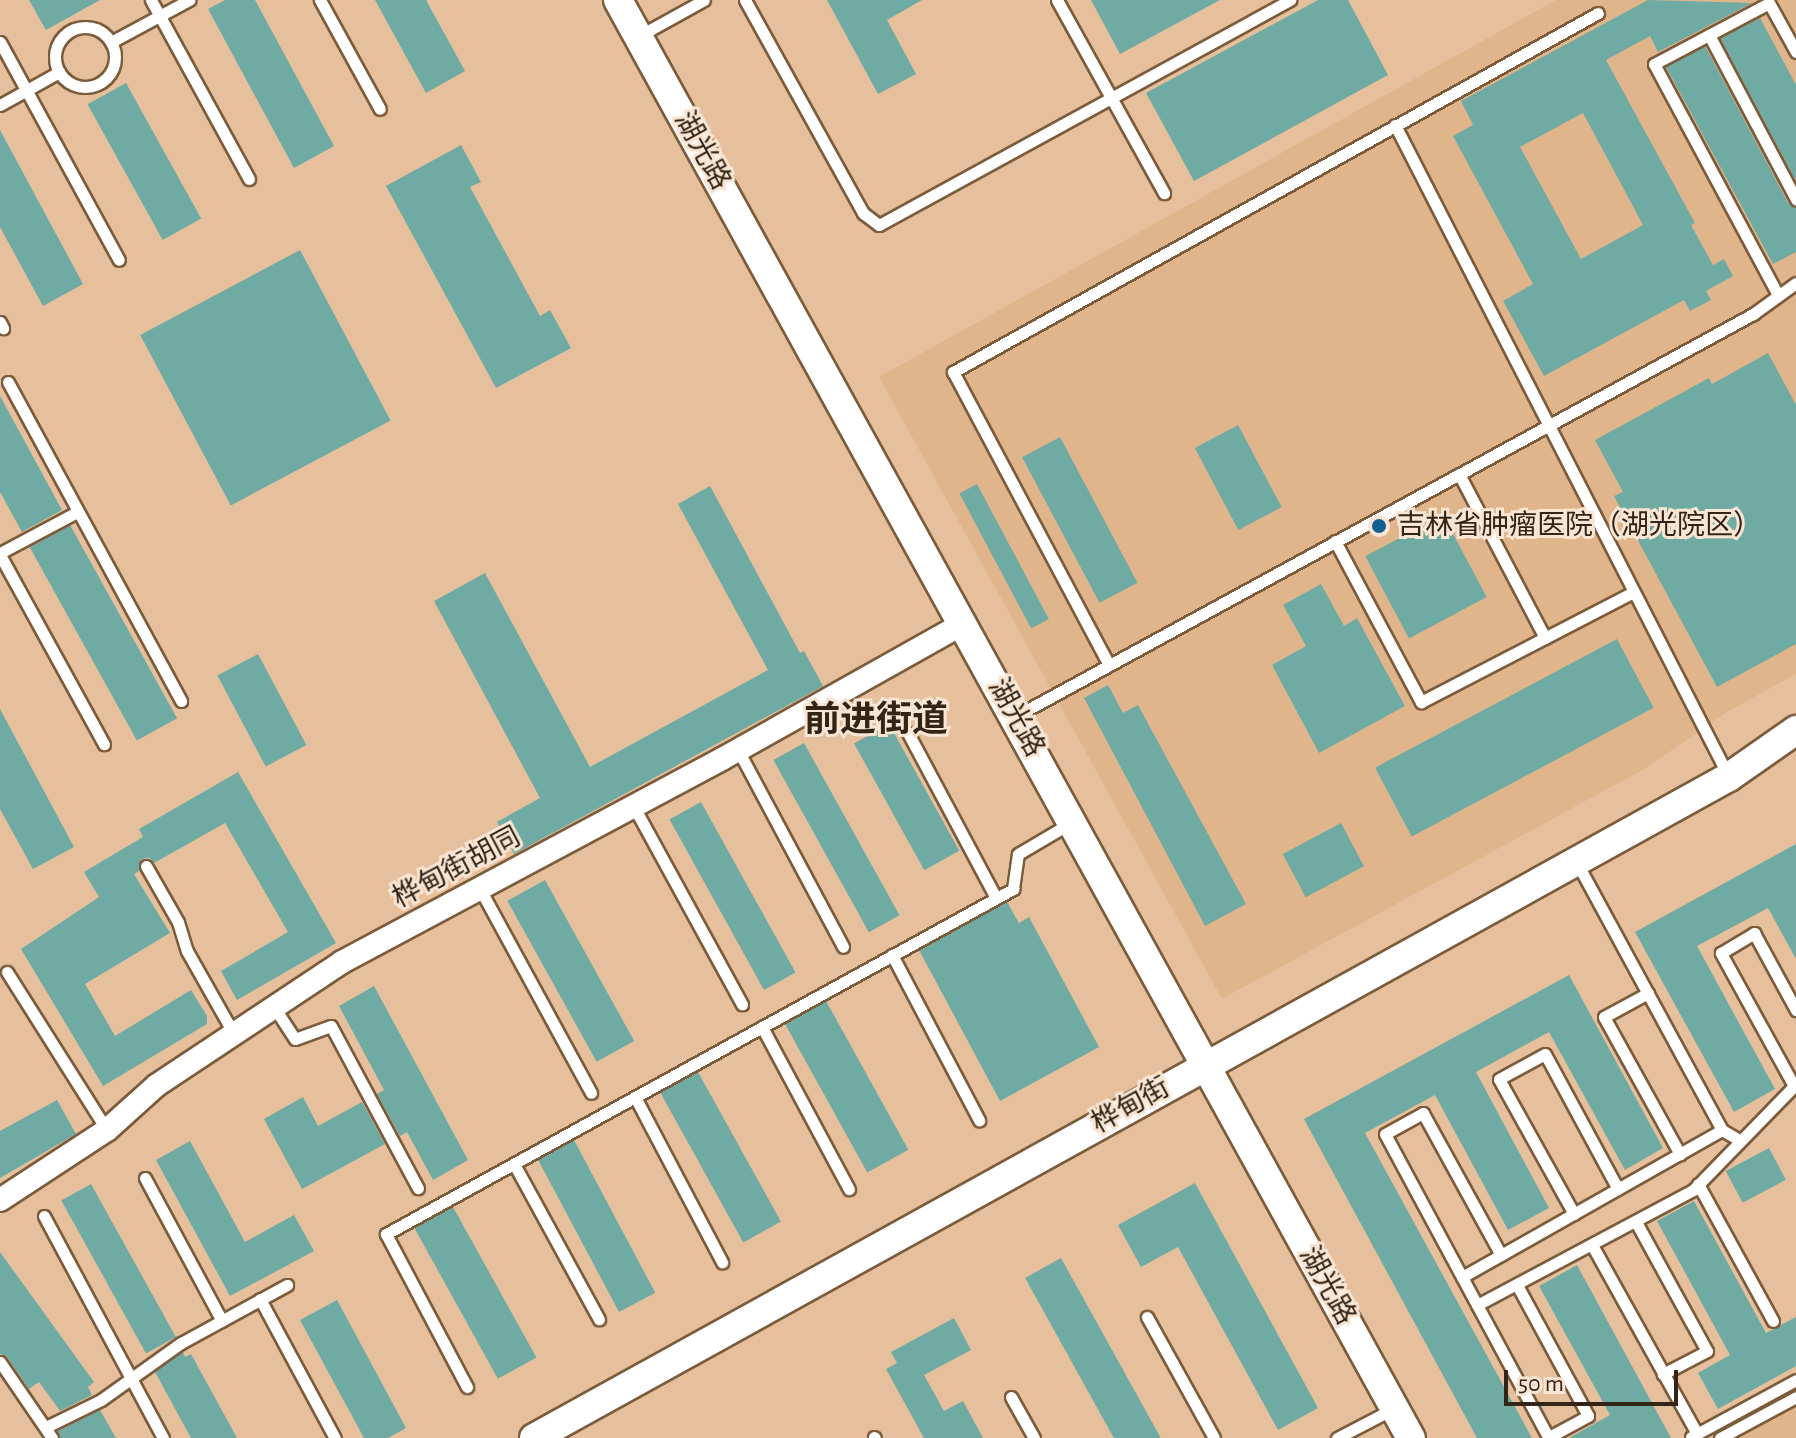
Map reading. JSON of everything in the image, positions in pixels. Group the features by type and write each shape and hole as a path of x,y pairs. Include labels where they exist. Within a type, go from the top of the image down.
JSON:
{"street":[{"name":"湖光路","path":"618,0 1411,1438"},
{"name":"桦甸街胡同","path":"0,1200 107,1130 157,1085 342,962 634,807 964,623"},
{"name":"桦甸街","path":"538,1437 1206,1064 1729,777 1796,730"},
{"name":"桦甸街","path":"1729,777 1796,751"}],"lane":[{"path":"151,0 249,179"},
{"path":"111,42 189,0"},
{"path":"320,0 380,109"},
{"path":"638,36 704,0"},
{"path":"745,0 863,213 879,225 1290,0"},
{"path":"1057,0 1164,193"},
{"path":"1778,295 1654,64 1769,3 1796,52"},
{"path":"1109,665 953,372 1598,13"},
{"path":"94,28 111,42 115,64 103,81 84,87 74,85 59,72 55,52 64,35 72,30 94,28"},
{"path":"1709,35 1796,199"},
{"path":"0,42 119,260"},
{"path":"0,105 59,72"},
{"path":"1395,125 1729,777"},
{"path":"1015,716 1753,314 1796,283"},
{"path":"8,382 181,701"},
{"path":"1459,474 1545,638"},
{"path":"77,512 0,554 104,744"},
{"path":"1335,541 1421,702 1633,592"},
{"path":"908,733 996,898"},
{"path":"738,750 843,947"},
{"path":"634,807 742,1004"},
{"path":"467,1387 386,1234 1013,889 1018,854 1073,821"},
{"path":"1576,861 1722,1130 1739,1140"},
{"path":"146,866 178,922 187,951 234,1034"},
{"path":"480,889 591,1093"},
{"path":"1477,1305 1636,1222 1698,1184 1795,1085 1721,953 1754,933 1796,1010"},
{"path":"892,955 979,1120"},
{"path":"7,972 107,1130"},
{"path":"1648,993 1604,1017 1680,1154"},
{"path":"274,1007 295,1039 331,1026 418,1188"},
{"path":"762,1027 849,1189"},
{"path":"1574,1214 1499,1079 1545,1054 1618,1189"},
{"path":"635,1097 722,1262"},
{"path":"1501,1255 1423,1113 1385,1134 1549,1438 1588,1416 1517,1285"},
{"path":"1462,1277 1722,1130"},
{"path":"514,1164 599,1319"},
{"path":"145,1178 222,1321"},
{"path":"1698,1184 1773,1321"},
{"path":"44,1216 163,1438"},
{"path":"1636,1222 1707,1351 1663,1374"},
{"path":"1592,1245 1663,1374 1693,1436 1796,1380"},
{"path":"0,1362 49,1433 222,1321 287,1285"},
{"path":"260,1299 335,1438"},
{"path":"1147,1317 1214,1438"},
{"path":"1011,1397 1034,1438"},
{"path":"1720,1438 1796,1397"},
{"path":"1337,1438 1394,1408"}],"shaded area":[{"name":"吉林省肿瘤医院（湖光院区）","path":"1556,0 1796,0 1796,674 1727,712 1646,768 1222,999 879,377"},
{"path":"1796,1403 1796,1438 1733,1438"}],"building":[{"path":"29,0 100,0 46,30"},
{"path":"225,0 255,0 334,146 294,168 208,9"},
{"path":"375,0 426,0 465,71 426,93"},
{"path":"827,0 922,0 887,20 916,74 878,94"},
{"path":"1091,0 1220,0 1120,54"},
{"path":"1318,0 1348,0 1388,75 1194,181 1146,93"},
{"path":"1648,0 1752,3 1658,52 1650,36 1606,60 1695,223 1691,225 1713,265 1724,259 1733,276 1706,291 1711,300 1690,311 1684,300 1544,376 1503,301 1533,284 1453,136 1473,125 1461,101","holes":["1583,113 1643,225 1581,259 1520,147"]},
{"path":"1760,18 1796,85 1796,181 1720,38"},
{"path":"1705,46 1788,203 1796,207 1796,252 1773,264 1666,67"},
{"path":"126,83 201,219 163,240 88,104"},
{"path":"0,130 83,284 43,306 0,227"},
{"path":"461,145 481,182 470,187 540,316 550,310 571,348 496,388 386,186"},
{"path":"300,250 391,420 231,505 140,335"},
{"path":"1768,353 1796,405 1796,644 1717,687 1614,496 1623,492 1595,440 1709,378 1712,384"},
{"path":"0,396 62,510 22,532 0,492"},
{"path":"1238,425 1282,507 1238,530 1195,448"},
{"path":"1060,437 1137,583 1099,603 1022,457"},
{"path":"977,484 1049,619 1031,628 959,493"},
{"path":"710,486 800,653 804,651 823,686 514,854 497,822 540,798 434,601 485,573 590,767 768,670 678,504"},
{"path":"1443,515 1487,597 1409,638 1365,556"},
{"path":"70,525 177,718 137,741 30,547"},
{"path":"1321,584 1344,626 1357,618 1405,706 1319,753 1272,665 1306,646 1283,605"},
{"path":"1617,639 1654,708 1412,837 1375,768"},
{"path":"258,654 306,745 266,767 217,676"},
{"path":"1108,685 1123,713 1138,705 1246,904 1205,926 1084,698"},
{"path":"0,709 74,847 33,869 0,809"},
{"path":"889,724 959,851 924,870 854,743"},
{"path":"804,743 900,915 869,932 773,760"},
{"path":"238,772 336,943 237,1000 221,971 288,932 225,823 154,863 150,858 141,859 139,871 134,874 170,933 85,984 115,1036 191,990 207,1016 207,1024 103,1086 21,949 99,897 84,872 143,837 139,829"},
{"path":"701,802 796,973 764,990 670,819"},
{"path":"1341,823 1364,866 1306,897 1283,854"},
{"path":"1796,844 1796,959 1768,908 1697,946 1775,1089 1734,1112 1635,932"},
{"path":"545,880 634,1041 597,1062 507,901"},
{"path":"1007,902 1019,923 1029,917 1099,1047 1000,1101 919,950"},
{"path":"1569,975 1663,1148 1625,1170 1549,1032 1476,1072 1549,1208 1508,1230 1435,1095 1365,1133 1532,1438 1477,1438 1304,1119"},
{"path":"374,986 468,1160 433,1180 407,1132 400,1136 377,1094 384,1090 339,1006"},
{"path":"826,1001 908,1150 867,1172 785,1024"},
{"path":"698,1072 781,1222 743,1242 660,1093"},
{"path":"303,1097 318,1126 362,1102 385,1144 302,1189 264,1119"},
{"path":"57,1100 76,1134 0,1178 0,1131"},
{"path":"574,1140 655,1293 619,1312 538,1159"},
{"path":"190,1141 245,1242 294,1215 314,1251 230,1296 156,1160"},
{"path":"1769,1148 1786,1180 1743,1203 1726,1171"},
{"path":"1195,1183 1318,1408 1278,1430 1178,1247 1141,1267 1118,1225"},
{"path":"91,1184 176,1337 146,1354 61,1200"},
{"path":"1694,1201 1766,1333 1796,1317 1796,1366 1718,1409 1698,1373 1730,1355 1657,1221"},
{"path":"453,1207 536,1357 498,1379 415,1228"},
{"path":"0,1252 94,1382 88,1387 92,1395 60,1411 39,1382 29,1389 7,1357 0,1354"},
{"path":"1061,1258 1160,1437 1114,1438 1025,1278"},
{"path":"1577,1265 1671,1438 1569,1438 1610,1415 1539,1286"},
{"path":"337,1300 406,1428 388,1438 364,1438 300,1320"},
{"path":"954,1318 971,1350 924,1375 944,1411 963,1401 983,1438 924,1438 886,1369 897,1363 891,1352"},
{"path":"183,1352 185,1357 191,1354 237,1438 191,1438 155,1372"},
{"path":"100,1410 116,1438 60,1438 58,1431"}],"place":[{"name":"吉林省肿瘤医院（湖光院区）","path":"1379,526"}],"district":[{"name":"前进街道","path":"876,721"}]}
